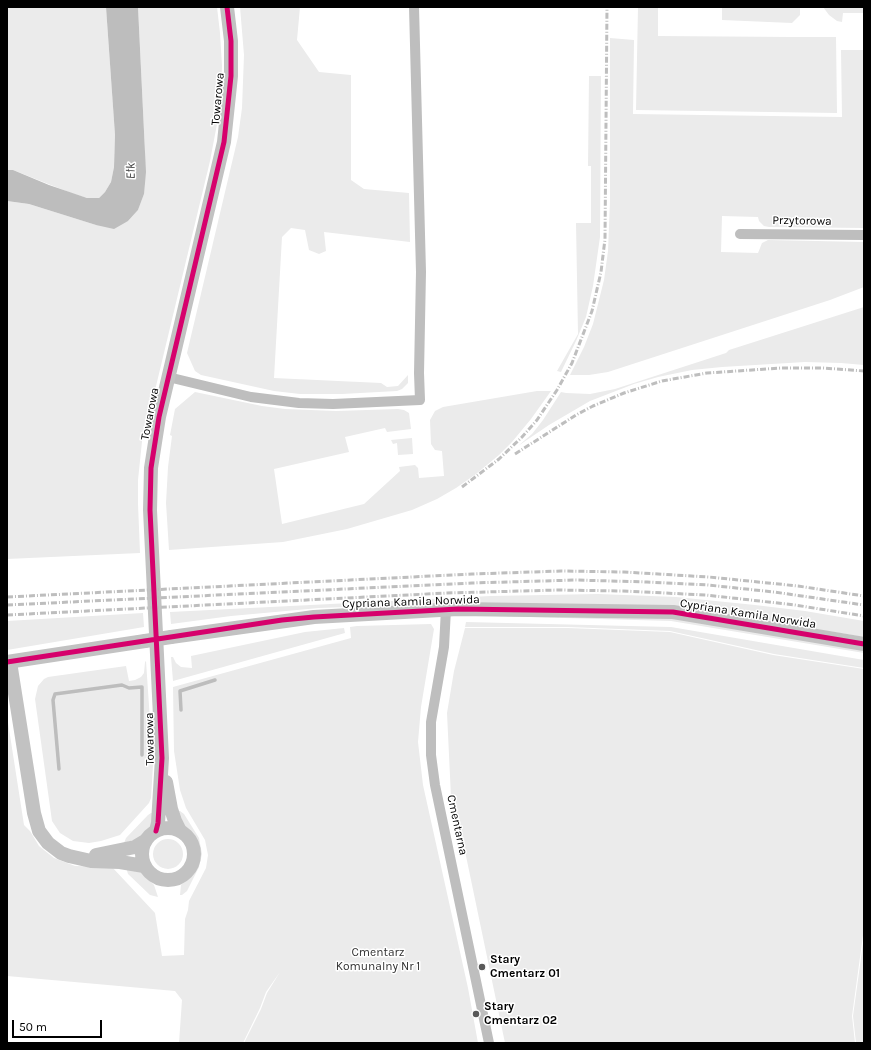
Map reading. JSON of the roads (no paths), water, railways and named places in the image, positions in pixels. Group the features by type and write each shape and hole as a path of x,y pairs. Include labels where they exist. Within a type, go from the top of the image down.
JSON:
{"street":[{"name":"Towarowa","path":"156,831 158,823 162,758 150,494 151,468 155,436 168,377 224,142 231,76 231,41 227,7"},
{"name":"Towarowa","path":"168,377 242,395 289,402 333,404 420,400 419,373 421,272 414,7"},
{"name":"Przytorowa","path":"740,234 864,235"},
{"name":"Cypriana Kamila Norwida","path":"9,662 314,616 446,609 673,612 864,644"},
{"name":"Cmentarna","path":"446,609 444,647 431,722 431,755 435,785 488,1043"},
{"path":"9,662 34,813 39,831 48,843 61,853 92,861 120,862 144,866 152,874 165,880 174,880 187,871 191,865 193,857 191,842 180,831 168,828 156,831 151,834 145,842 142,853 144,866"},
{"name":"Towarowa","path":"162,758 171,809 180,831"},
{"path":"69,856 80,857 119,851 135,847 145,842"}],"water":[{"name":"Ełk","path":"106,7 138,7 146,172 144,194 138,210 128,221 114,229 96,225 29,204 7,201 7,170 13,170 49,185 87,198 99,198 111,182 114,167 115,135"}],"waterway":[{"path":"181,710 180,691 215,680"},
{"path":"59,769 53,700 55,694 122,685 129,688 142,687 142,755"}],"railway":[{"path":"462,487 499,459 537,420 557,390 572,363 592,311 601,272 605,239 607,7"},
{"path":"515,454 576,415 593,406 624,393 662,381 707,373 781,368 823,368 864,371"},
{"path":"7,597 561,571 624,572 709,577 798,586 864,596"},
{"path":"7,605 472,583 576,580 708,585 774,592 864,605"},
{"path":"7,615 447,593 559,590 706,595 795,605 864,616"}],"place":[{"name":"Stary Cmentarz 01","path":"482,967"},
{"name":"Stary Cmentarz 02","path":"476,1014"}],"park label":[{"name":"Cmentarz Komunalny Nr 1","path":"378,960"}]}
